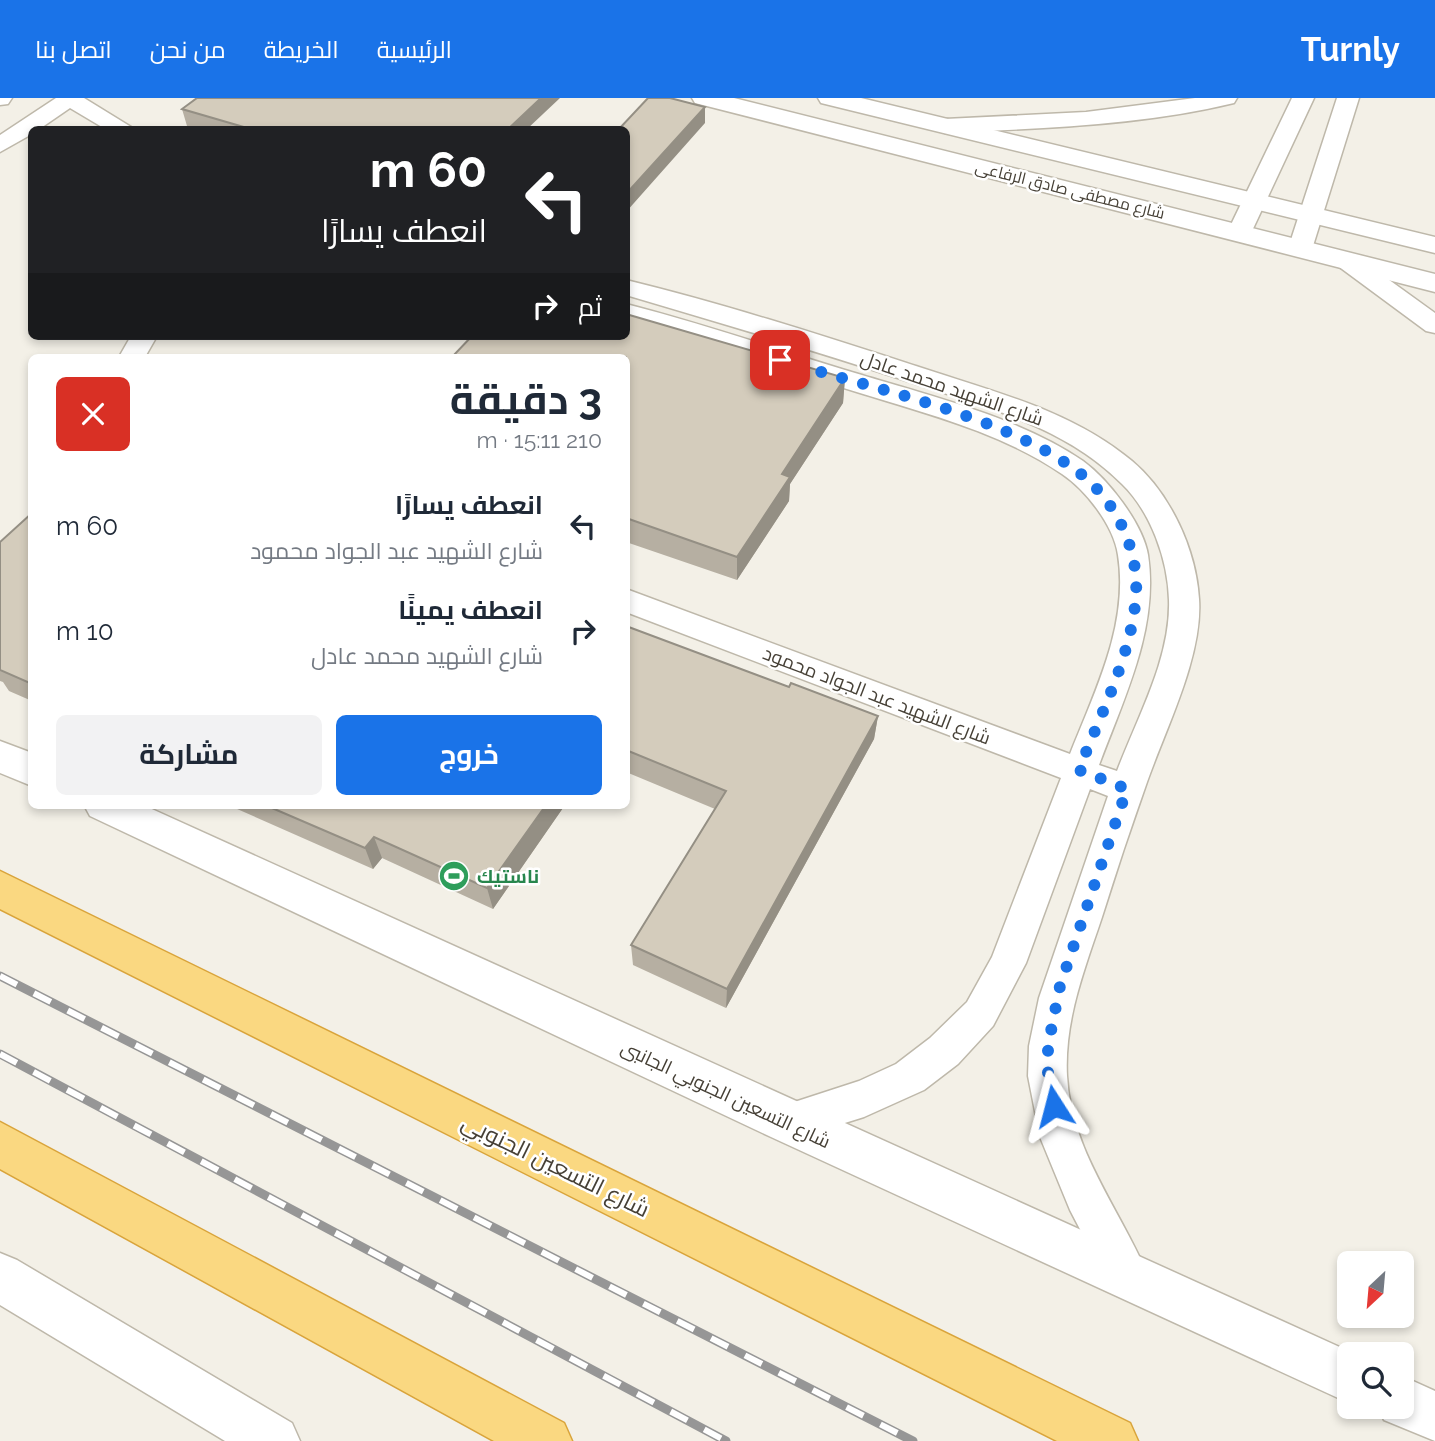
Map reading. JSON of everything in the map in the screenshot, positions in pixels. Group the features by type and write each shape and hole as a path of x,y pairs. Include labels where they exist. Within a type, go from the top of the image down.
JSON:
{"highway":[{"name":"شارع التسعين الجنوبي","path":"0,888 1112,1441"},
{"path":"0,1143 546,1441"}],"street":[{"path":"32,126 71,98 87,111 117,126"},
{"name":"شارع مصطفى صادق الرفاعى","path":"704,98 1435,283"},
{"name":"شارع مصطفى صادق الرفاعى","path":"831,98 1435,245"},
{"path":"945,126 1078,120 1140,114 1226,98"},
{"path":"1239,233 1303,98"},
{"path":"1300,249 1348,98"},
{"path":"1347,261 1435,325"},
{"name":"شارع الشهيد محمد عادل","path":"630,289 689,318 1005,432 1072,467 1107,499 1133,552 1136,594 1126,649 1008,963 979,1014 944,1051 910,1077 864,1098 787,1122"},
{"name":"شارع الشهيد محمد عادل","path":"630,312 689,318 941,381 1045,418 1078,436 1143,489 1164,525 1177,564 1185,610 1169,678 1127,789 1060,986 1048,1046 1048,1084 1064,1150 1085,1198 1128,1278"},
{"name":"شارع الشهيد عبد الجواد محمود","path":"630,602 1127,789"},
{"path":"0,757 28,769"},
{"name":"شارع التسعين الجنوبي الجانبى","path":"113,809 787,1122 1337,1373"},
{"path":"0,1277 274,1441"},
{"path":"1414,1407 1435,1417"}],"building":[{"path":"197,98 541,98 511,126 240,126 182,109"},
{"path":"648,98 670,98 705,107 630,190 630,126 622,126"},
{"path":"630,315 845,378 782,474 790,477 737,557 630,519 630,354 455,354 468,340 630,340"},
{"path":"28,517 28,682 0,670 0,542"},
{"path":"630,627 789,687 791,683 878,716 727,989 631,945 726,791 630,752"},
{"path":"274,809 543,809 487,888 374,837 365,848"}],"railway":[{"path":"0,976 913,1441"},
{"path":"0,1054 726,1441"}],"place":[{"name":"ناستيك","path":"454,876"}],"route":[{"path":"780,360 978,421 1072,467 1107,499 1133,552 1136,594 1126,649 1079,770 1127,789 1060,986 1048,1046 1048,1084 1054,1106"}]}
